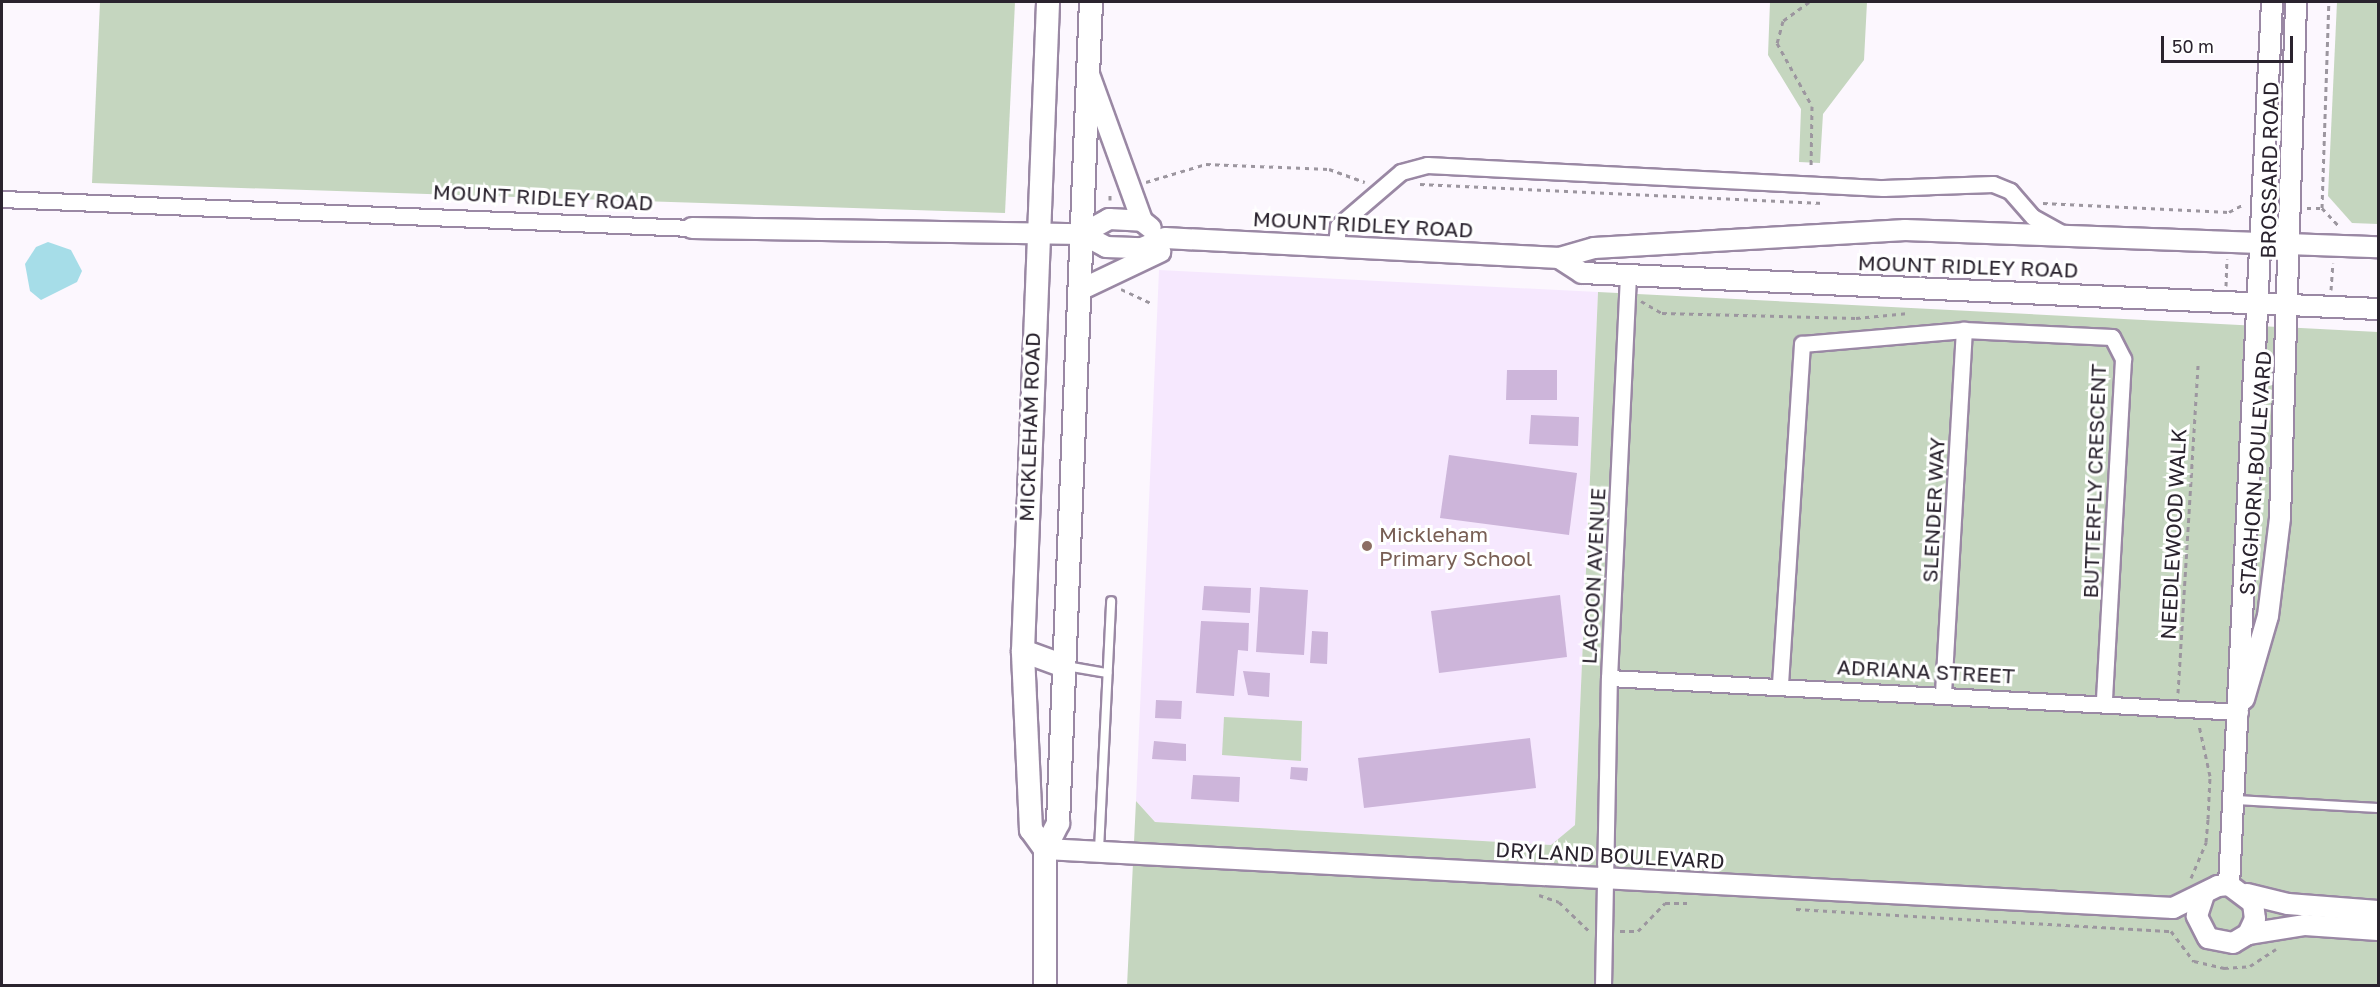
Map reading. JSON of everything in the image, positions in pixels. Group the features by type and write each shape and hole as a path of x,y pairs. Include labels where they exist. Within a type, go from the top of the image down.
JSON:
{"main road":[{"name":"MICKLEHAM ROAD","path":"1045,849 1031,830 1023,651 1035,234 1048,2"},
{"name":"MICKLEHAM ROAD","path":"1045,986 1045,849 1058,824 1091,2"},
{"path":"1023,651 1064,666"}],"street":[{"name":"BROSSARD ROAD","path":"2255,303 2272,2"},
{"name":"BROSSARD ROAD","path":"2290,304 2296,2"},
{"path":"1088,72 1142,221 1165,238"},
{"path":"1336,245 1338,226 1412,166 1810,184 1993,184 2010,190 2033,218 2062,233"},
{"name":"MOUNT RIDLEY ROAD","path":"2,199 692,228 1082,234 1114,247 1142,248 1165,238 1558,258 1594,248 1905,230 2062,233 2292,242 2336,235 2379,247"},
{"name":"MOUNT RIDLEY ROAD","path":"1082,234 1109,219 1142,221"},
{"path":"1080,290 1190,240"},
{"name":"MOUNT RIDLEY ROAD","path":"1558,258 1582,273 1627,284 2290,304 2379,309"},
{"name":"LAGOON AVENUE","path":"1603,986 1610,678 1627,284"},
{"name":"STAGHORN BOULEVARD","path":"2229,885 2240,712 2255,303"},
{"name":"STAGHORN BOULEVARD","path":"2240,712 2258,662 2277,556 2290,304"},
{"name":"BUTTERFLY CRESCENT","path":"1780,684 1802,344 1964,330 2112,337 2123,359 2104,703"},
{"name":"SLENDER WAY","path":"1943,693 1964,330"},
{"name":"ADRIANA STREET","path":"1610,678 1780,684 2240,712"},
{"name":"DRYLAND BOULEVARD","path":"1045,849 1099,850 2172,908 2204,895"},
{"path":"2379,911 2288,904 2247,894 2229,885 2204,895 2198,924 2208,938 2224,944 2248,934 2305,925 2379,930"},
{"path":"2247,894 2255,911 2248,934"},
{"name":"DRYLAND BOULEVARD","path":"2172,908 2198,924"}],"lane":[{"path":"1099,850 1111,601"},
{"path":"1064,666 1107,673"},
{"path":"2236,800 2379,808"}],"path":[{"path":"1809,2 1783,21 1778,43 1814,112 1809,203"},
{"path":"2322,208 2329,2"},
{"path":"2330,306 2336,235"},
{"path":"1627,284 1662,313 1856,318 1909,313"},
{"name":"NEEDLEWOOD WALK","path":"2178,707 2198,363"},
{"path":"2200,709 2198,737 2210,776 2206,842 2192,877 2174,892 2171,932 2194,961 2224,968 2250,966 2287,945"},
{"path":"1655,912 1665,903 1696,903"},
{"path":"1792,908 2171,932"}],"shaded area":[{"name":"Mickleham Primary School","path":"1159,270 1598,292 1575,825 1552,845 1155,822 1136,801"}],"green space":[{"path":"100,2 1015,2 1005,213 92,183"},
{"path":"1770,2 1867,2 1864,60 1823,114 1820,163 1799,162 1801,109 1768,55"},
{"path":"2337,2 2378,2 2378,224 2352,223 2328,196"},
{"path":"1598,292 2378,332 2378,985 1127,986 1136,801 1155,822 1551,845 1575,825"},
{"path":"1224,717 1302,721 1301,761 1222,755"}],"water":[{"path":"48,242 71,250 82,271 77,282 41,300 30,291 25,264 36,247"}],"building":[{"path":"1507,370 1557,370 1557,400 1506,400"},
{"path":"1531,415 1579,417 1578,446 1529,444"},
{"path":"1449,455 1577,473 1569,535 1440,518"},
{"path":"1204,586 1251,588 1250,613 1202,610"},
{"path":"1260,587 1308,590 1304,655 1256,652"},
{"path":"1560,595 1567,657 1439,673 1431,611"},
{"path":"1201,621 1249,623 1248,651 1238,650 1234,696 1196,693"},
{"path":"1312,631 1328,632 1327,664 1310,663"},
{"path":"1243,671 1270,673 1269,697 1248,695"},
{"path":"1156,700 1182,701 1181,719 1155,718"},
{"path":"1530,738 1536,788 1364,808 1358,758"},
{"path":"1154,741 1186,744 1186,761 1152,759"},
{"path":"1291,767 1308,768 1307,781 1290,779"},
{"path":"1193,775 1240,777 1239,802 1191,799"}],"place":[{"name":"Mickleham Primary School","path":"1367,546"}]}
